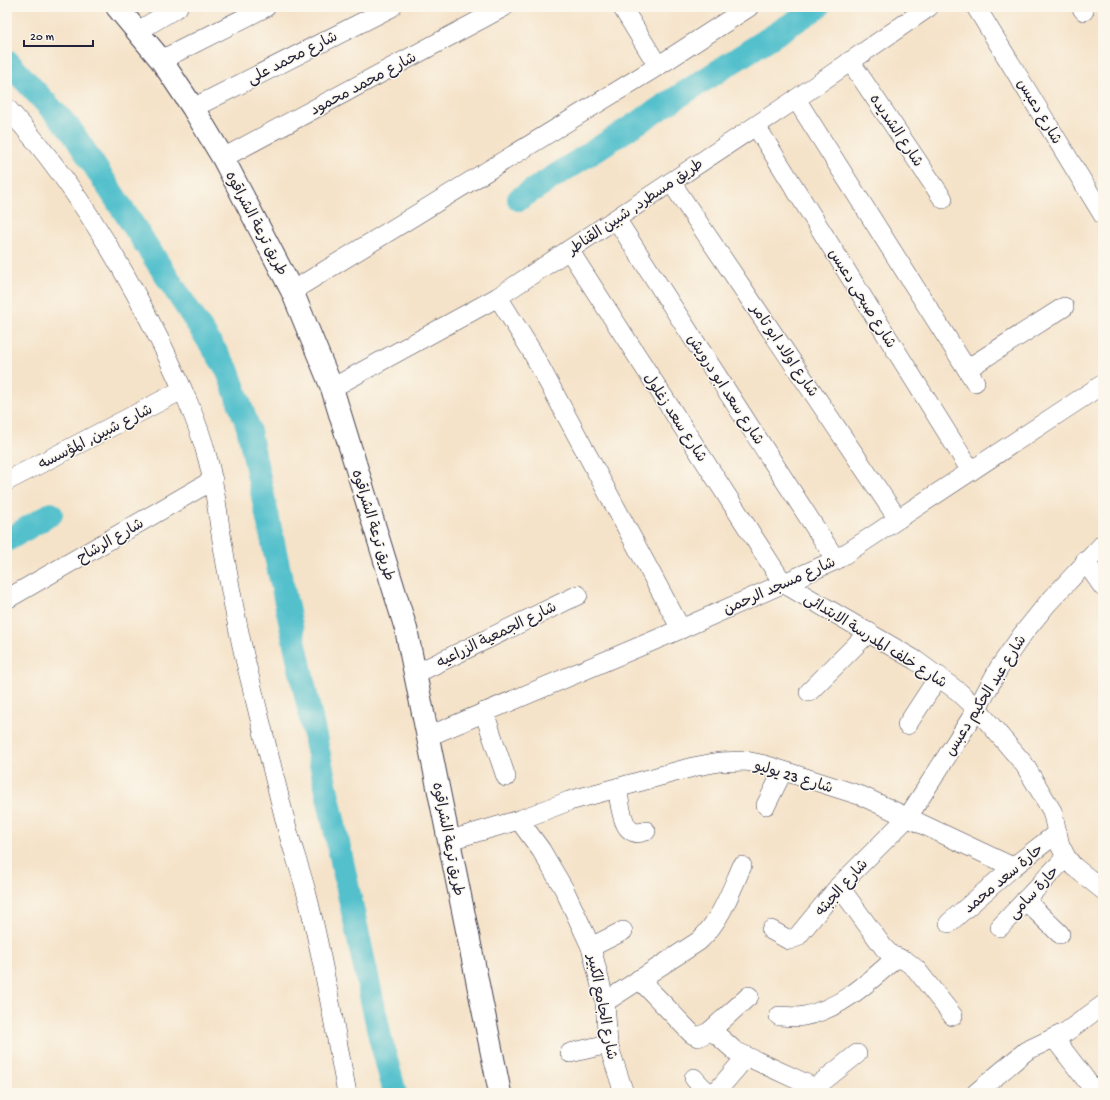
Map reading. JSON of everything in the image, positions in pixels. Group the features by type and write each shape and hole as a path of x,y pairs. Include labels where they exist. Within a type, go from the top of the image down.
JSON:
{"street":[{"name":"طريق ترعة الشراقوه","path":"117,7 160,60 193,108 222,158 292,291 332,388 406,629 429,736 500,1093"},
{"path":"138,31 178,7"},
{"path":"160,60 266,7"},
{"name":"شارع محمد على","path":"193,108 392,7"},
{"name":"شارع محمد محمود","path":"222,158 504,7"},
{"path":"623,7 658,66"},
{"path":"292,291 658,66 749,7"},
{"name":"طريق مسطرد, شبين القناطر","path":"332,388 498,297 756,126 929,7"},
{"name":"شارع دعبس","path":"976,7 1103,215"},
{"name":"شارع الشديده","path":"850,61 943,199"},
{"path":"796,99 971,376 1064,307"},
{"path":"7,108 54,166 100,231 148,316 182,390 206,452 213,480 228,572 244,655 286,827 307,893 325,972 347,1093"},
{"name":"شارع صبحى دعبس","path":"756,126 971,471"},
{"name":"شارع اولاد ابو تامر","path":"671,182 898,519"},
{"name":"شارع سعد ابو درويش","path":"616,219 836,560"},
{"name":"شارع سعد زغلول","path":"569,250 783,583"},
{"path":"498,297 531,350 681,629"},
{"name":"شارع مسجد الرحمن","path":"429,736 681,629 836,560 1103,384"},
{"name":"شارع شبين, المؤسسه","path":"7,481 182,390"},
{"name":"شارع الرشاح","path":"7,599 213,480"},
{"name":"شارع عبد الحكيم دعبس","path":"908,817 977,709 999,668 1022,635 1086,561 1103,544"},
{"path":"1086,561 1103,587"},
{"name":"شارع خلف المدرسة الابتدائى","path":"783,583 869,632 939,676 977,709 1024,764 1052,811 1057,833 1066,857 1073,866 1103,890"},
{"name":"شارع الجمعية الزراعيه","path":"415,674 578,595"},
{"path":"810,692 869,632"},
{"path":"907,725 939,676"},
{"path":"484,712 506,778"},
{"name":"شارع 23 يوليو","path":"450,840 519,820 568,801 719,762 746,761 862,796 1014,867"},
{"path":"766,806 783,771"},
{"path":"617,788 625,826 632,832 642,833 646,831"},
{"name":"شارع الجبثه","path":"771,930 789,940 797,937 839,886 908,817"},
{"name":"شارع الجامع الكبير","path":"519,820 541,850 564,889 591,947 605,1002 608,1044 624,1093"},
{"name":"حارة سعد محمد","path":"949,923 1014,867 1057,833"},
{"name":"حارة سامى","path":"1000,927 1066,857"},
{"path":"605,1002 699,941 719,918 742,866"},
{"path":"839,886 884,948 892,956 906,961 930,986 953,1016"},
{"path":"1025,900 1060,934"},
{"path":"591,947 623,931"},
{"path":"779,1016 803,1016 831,1006 859,990 897,958"},
{"path":"639,979 692,1034 698,1037 709,1032 748,996"},
{"path":"976,1093 1026,1051 1066,1032 1103,1005"},
{"path":"709,1032 716,1034 735,1051 746,1057 811,1086 817,1086 857,1054"},
{"path":"1054,1038 1096,1093"},
{"path":"570,1053 608,1044"},
{"path":"694,1078 704,1089 710,1092 716,1092 746,1057"}],"waterway":[{"path":"519,199 818,7"},
{"path":"7,61 71,130 227,369 248,427 380,1037 395,1093"},
{"path":"7,540 51,514"}]}
